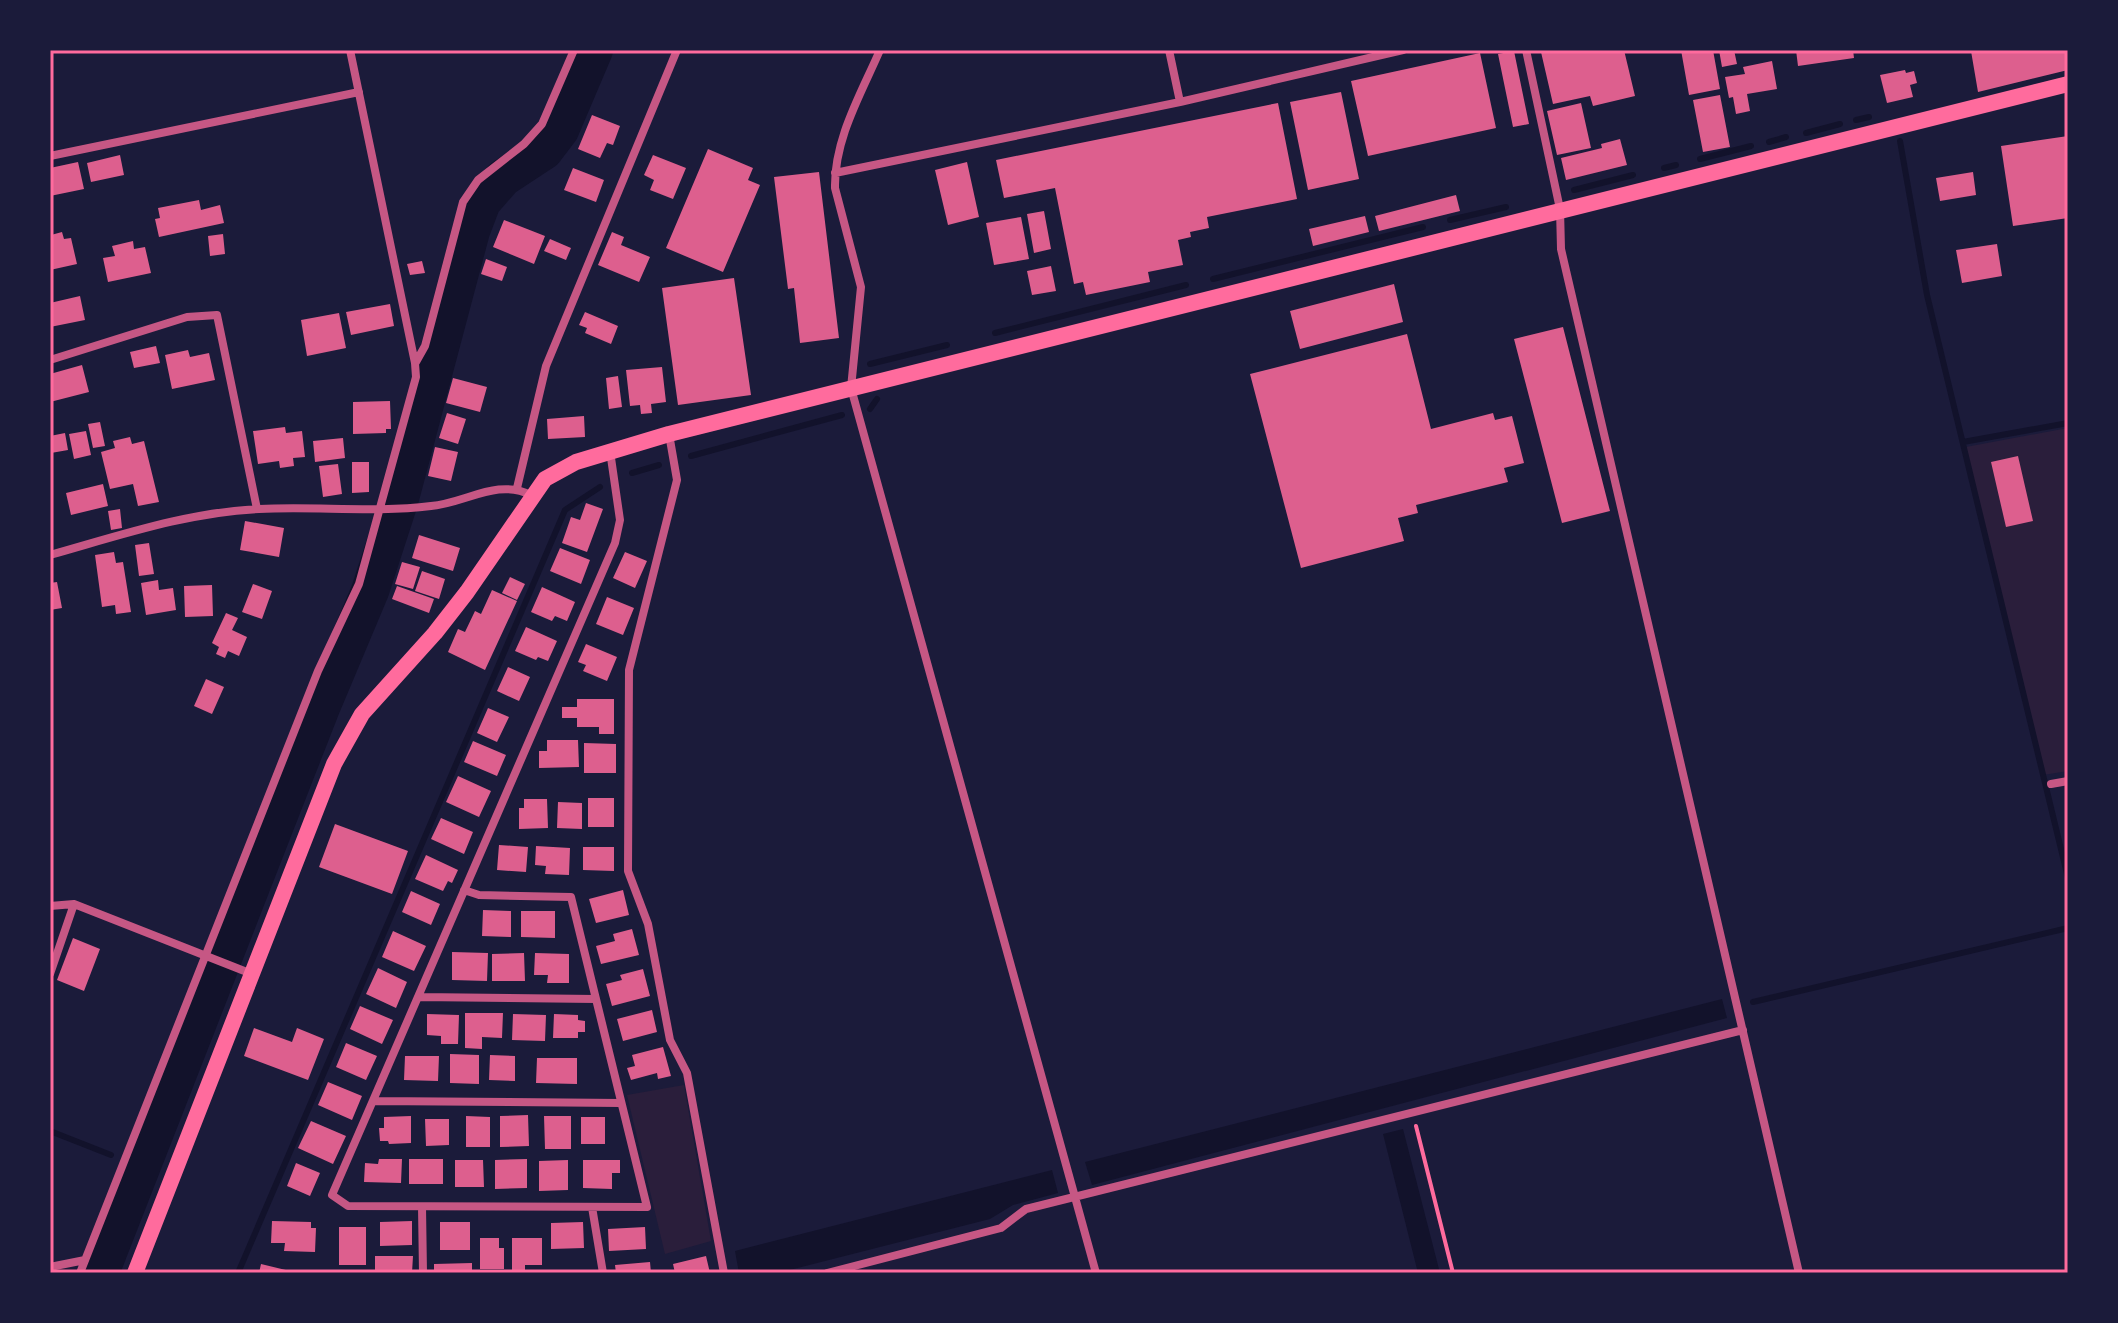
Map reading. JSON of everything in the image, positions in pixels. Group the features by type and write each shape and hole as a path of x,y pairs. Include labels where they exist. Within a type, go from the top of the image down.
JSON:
{"main road":[{"path":"135,1273 348,735 362,714 435,633 467,592 524,492 545,479 576,462 669,434 2068,84"}],"street":[{"path":"80,1273 318,671 359,584 416,377 350,50"},
{"path":"415,363 425,346 463,202 478,180 524,144 542,124 574,50"},
{"path":"50,555 168,523 257,509 410,508 435,506 494,489 524,492 546,366 677,50"},
{"path":"880,50 839,147 835,173 835,188 861,287 851,388 1096,1273"},
{"path":"1169,50 1180,102"},
{"path":"835,173 1180,102 1403,50"},
{"path":"1526,50 1560,209 1561,249 1799,1273"},
{"path":"50,156 359,92"},
{"path":"50,360 187,317 217,315 257,509"},
{"path":"669,434 677,480 629,670 628,871 648,924 670,1040 687,1073 724,1273"},
{"path":"464,890 479,895 571,897 647,1207 348,1206 332,1195 464,890 615,543 620,520 610,451"},
{"path":"2051,784 2068,781"},
{"path":"50,906 74,904 252,974"},
{"path":"50,974 74,904"},
{"path":"418,997 596,999"},
{"path":"827,1273 1001,1228 1026,1209 1743,1030"},
{"path":"373,1101 621,1103"},
{"path":"422,1207 423,1273"},
{"path":"592,1207 603,1273"},
{"path":"50,1267 85,1260"}],"path":[{"path":"1413,1112 1453,1273"}],"shaded area":[{"path":"2068,428 2068,771 2043,775 1966,447"},
{"path":"1722,999 1727,1018 1092,1185 1085,1162"},
{"path":"684,1085 711,1241 665,1254 627,1095"},
{"path":"1403,1129 1440,1273 1418,1273 1383,1134"},
{"path":"1052,1170 1058,1193 1013,1205 990,1219 778,1273 739,1273 735,1251"}],"building":[{"path":"1624,50 1635,96 1593,106 1590,96 1553,104 1541,52"},
{"path":"1681,50 1713,50 1720,89 1689,95"},
{"path":"1719,50 1734,50 1737,64 1722,67"},
{"path":"1796,50 1853,50 1854,58 1798,66"},
{"path":"2068,50 2068,70 1978,92 1971,51"},
{"path":"1514,51 1529,124 1513,127 1498,54"},
{"path":"1480,53 1496,128 1368,156 1351,81"},
{"path":"1772,61 1777,89 1747,94 1750,111 1736,114 1725,77 1745,74 1743,67"},
{"path":"1905,70 1906,73 1914,71 1917,83 1910,85 1913,97 1887,103 1880,75"},
{"path":"1341,92 1359,179 1308,190 1290,102"},
{"path":"1720,95 1730,147 1703,152 1693,100"},
{"path":"1278,103 1297,199 1207,217 1209,228 1190,232 1191,237 1178,240 1183,265 1148,272 1150,282 1086,295 1083,282 1074,284 1055,188 1004,198 996,160"},
{"path":"1581,103 1591,148 1557,155 1547,111"},
{"path":"592,115 620,126 613,145 607,143 600,158 578,149"},
{"path":"2068,136 2068,218 2013,226 2001,146"},
{"path":"1620,139 1627,165 1566,180 1561,158 1602,148 1601,144"},
{"path":"708,149 753,168 748,180 760,185 723,272 666,248"},
{"path":"120,155 124,175 91,182 87,163"},
{"path":"653,155 686,168 673,199 650,190 654,180 644,175"},
{"path":"78,162 84,189 50,196 50,168"},
{"path":"967,162 979,217 948,225 935,170"},
{"path":"573,168 604,180 596,202 564,190"},
{"path":"819,172 839,338 800,343 794,288 788,289 774,177"},
{"path":"1973,172 1976,195 1940,201 1936,178"},
{"path":"1456,195 1460,211 1379,231 1375,216"},
{"path":"199,200 201,210 220,205 224,223 159,237 155,219 160,218 158,208"},
{"path":"1044,211 1051,249 1034,253 1027,214"},
{"path":"1365,216 1369,232 1313,246 1309,229"},
{"path":"1021,217 1029,259 994,265 986,223"},
{"path":"504,220 545,236 534,264 493,247"},
{"path":"62,232 64,239 71,238 77,264 50,270 51,235"},
{"path":"612,232 624,237 621,245 650,257 639,282 598,265"},
{"path":"223,234 225,254 210,256 208,236"},
{"path":"550,239 571,248 566,260 544,251"},
{"path":"133,241 134,249 145,247 151,273 108,282 103,258 115,256 112,246"},
{"path":"1997,244 2002,276 1962,283 1956,250"},
{"path":"486,259 507,267 502,281 481,274"},
{"path":"422,261 425,273 410,275 407,264"},
{"path":"1051,266 1056,291 1032,295 1027,271"},
{"path":"734,278 751,395 678,405 662,288"},
{"path":"1394,284 1403,322 1300,349 1290,311"},
{"path":"80,296 85,320 50,327 50,303"},
{"path":"390,304 394,326 351,335 346,312"},
{"path":"585,312 618,326 611,344 585,333 587,328 579,325"},
{"path":"339,313 346,348 307,356 301,320"},
{"path":"1563,327 1610,511 1562,523 1514,339"},
{"path":"1407,334 1431,429 1493,413 1495,420 1512,416 1524,463 1504,468 1508,482 1416,505 1418,513 1398,518 1404,541 1301,568 1250,374"},
{"path":"156,346 160,363 134,368 130,352"},
{"path":"188,350 190,357 209,353 215,380 172,389 165,355"},
{"path":"82,365 89,392 50,402 50,374"},
{"path":"662,367 666,402 651,404 652,413 641,414 640,405 630,406 626,370"},
{"path":"618,376 622,407 609,409 606,378"},
{"path":"453,378 487,387 480,412 446,403"},
{"path":"390,401 391,429 386,429 386,433 353,434 353,402"},
{"path":"447,413 466,419 458,444 439,438"},
{"path":"584,416 585,437 548,439 547,419"},
{"path":"100,422 105,446 93,448 88,424"},
{"path":"285,427 286,433 302,431 305,457 293,458 294,466 280,468 279,461 258,464 253,431"},
{"path":"86,431 91,455 74,459 69,434"},
{"path":"65,433 68,450 51,453 50,436"},
{"path":"130,437 132,444 144,441 159,502 138,506 133,484 110,489 101,452 115,448 113,441"},
{"path":"343,438 345,458 315,462 313,441"},
{"path":"435,447 458,452 451,481 428,476"},
{"path":"2018,456 2033,521 2006,527 1991,462"},
{"path":"352,462 369,462 369,492 352,493"},
{"path":"338,464 342,494 323,497 319,466"},
{"path":"103,484 108,506 71,515 66,493"},
{"path":"586,503 603,509 587,552 562,543 571,517 580,520"},
{"path":"120,509 122,528 111,530 108,511"},
{"path":"245,521 284,528 279,557 240,550"},
{"path":"419,535 460,548 453,571 412,558"},
{"path":"149,543 154,574 139,576 135,545"},
{"path":"560,548 590,560 581,584 550,571"},
{"path":"114,552 116,563 123,562 131,612 116,614 115,605 102,607 95,555"},
{"path":"625,552 647,561 635,588 613,578"},
{"path":"402,562 420,567 413,589 395,584"},
{"path":"422,571 445,579 439,599 415,591"},
{"path":"510,577 525,584 517,600 502,593"},
{"path":"158,580 159,590 173,588 176,610 146,615 141,583"},
{"path":"57,582 62,608 50,610 50,583"},
{"path":"253,584 272,591 262,619 242,612"},
{"path":"212,585 213,616 185,617 184,586"},
{"path":"397,586 434,599 429,613 392,599"},
{"path":"542,587 575,602 567,621 555,616 552,621 531,612"},
{"path":"492,590 517,601 485,670 448,652 458,629 465,632 475,611 481,614"},
{"path":"607,597 634,608 623,635 596,624"},
{"path":"226,613 238,618 232,630 247,637 239,656 228,651 225,658 216,654 219,647 212,643"},
{"path":"526,627 557,641 548,661 538,657 536,660 515,651"},
{"path":"586,644 617,657 607,681 583,671 586,665 578,662"},
{"path":"508,667 530,677 519,701 497,691"},
{"path":"206,679 224,687 212,714 194,706"},
{"path":"577,699 614,699 614,734 599,734 599,727 577,727 577,718 562,718 562,707 577,707"},
{"path":"488,708 509,717 497,742 477,733"},
{"path":"547,740 578,740 579,767 539,768 539,751 547,751"},
{"path":"473,741 506,755 497,776 464,762"},
{"path":"584,743 616,744 616,773 584,773"},
{"path":"458,776 491,791 479,817 446,802"},
{"path":"588,798 614,798 614,827 588,827"},
{"path":"524,799 547,799 548,828 519,829 519,808 524,808"},
{"path":"558,802 582,803 582,829 557,828"},
{"path":"441,818 473,832 464,854 431,839"},
{"path":"335,824 408,851 392,894 319,867"},
{"path":"499,845 528,847 526,872 497,870"},
{"path":"536,846 570,848 569,875 545,874 546,866 535,865"},
{"path":"583,847 614,847 614,871 583,870"},
{"path":"426,855 458,870 452,883 448,881 443,891 415,879"},
{"path":"623,890 629,915 596,923 589,899"},
{"path":"411,891 440,904 431,925 402,912"},
{"path":"483,910 511,911 511,937 482,936"},
{"path":"521,911 555,911 555,938 521,937"},
{"path":"632,929 639,955 601,964 596,946 615,941 613,934"},
{"path":"393,931 426,946 414,971 382,957"},
{"path":"73,938 100,949 84,991 57,980"},
{"path":"452,952 488,953 487,981 452,980"},
{"path":"524,953 525,981 492,981 492,954"},
{"path":"535,953 569,954 569,983 547,983 548,975 534,975"},
{"path":"378,968 407,982 396,1008 366,994"},
{"path":"643,969 650,996 612,1006 606,984 622,980 620,975"},
{"path":"360,1006 393,1020 382,1044 350,1029"},
{"path":"652,1010 657,1032 623,1041 617,1019"},
{"path":"465,1013 503,1013 502,1038 482,1037 482,1049 465,1048"},
{"path":"427,1014 459,1015 458,1044 441,1044 441,1036 427,1035"},
{"path":"513,1014 546,1015 545,1041 512,1040"},
{"path":"554,1014 578,1015 578,1020 585,1021 585,1032 578,1032 578,1038 553,1038"},
{"path":"254,1028 292,1042 297,1028 324,1039 308,1080 244,1056"},
{"path":"346,1043 377,1056 366,1080 336,1067"},
{"path":"663,1047 671,1076 658,1079 657,1073 631,1080 627,1068 635,1066 632,1055"},
{"path":"450,1054 479,1055 479,1084 450,1083"},
{"path":"490,1055 515,1056 515,1081 489,1080"},
{"path":"405,1056 439,1056 438,1081 404,1080"},
{"path":"537,1058 577,1058 577,1084 536,1083"},
{"path":"328,1082 362,1096 352,1120 318,1105"},
{"path":"528,1115 529,1146 500,1147 500,1116"},
{"path":"411,1116 411,1143 389,1144 388,1141 380,1141 379,1128 384,1128 384,1117"},
{"path":"466,1116 490,1117 490,1147 466,1147"},
{"path":"544,1116 571,1116 571,1149 545,1149"},
{"path":"581,1117 605,1117 605,1144 581,1144"},
{"path":"425,1119 449,1119 449,1145 426,1146"},
{"path":"311,1121 346,1136 333,1164 298,1148"},
{"path":"379,1159 402,1159 401,1183 364,1182 365,1163 378,1164"},
{"path":"409,1159 443,1159 443,1184 409,1184"},
{"path":"527,1159 527,1188 495,1189 495,1160"},
{"path":"455,1160 483,1160 484,1187 455,1187"},
{"path":"568,1160 568,1190 539,1191 539,1161"},
{"path":"583,1160 620,1160 620,1173 612,1173 612,1189 583,1188"},
{"path":"296,1163 320,1173 310,1196 287,1186"},
{"path":"272,1221 311,1222 311,1228 316,1228 315,1252 284,1251 285,1243 271,1243"},
{"path":"412,1221 412,1245 380,1246 380,1222"},
{"path":"440,1222 470,1222 470,1250 440,1250"},
{"path":"583,1222 584,1248 551,1249 551,1223"},
{"path":"339,1227 366,1227 366,1265 339,1265"},
{"path":"645,1227 646,1249 609,1251 608,1229"},
{"path":"480,1238 499,1238 499,1248 504,1248 504,1269 480,1269"},
{"path":"512,1238 542,1238 542,1265 525,1265 525,1273 512,1273"},
{"path":"375,1256 413,1256 412,1273 375,1273"},
{"path":"706,1256 710,1273 675,1273 673,1264"},
{"path":"650,1262 651,1273 616,1273 615,1265"},
{"path":"472,1263 472,1273 434,1273 434,1264"},
{"path":"261,1264 294,1272 294,1273 259,1273"}],"waterway":[{"path":"100,1273 320,710 370,591 399,502 471,231 482,202 503,178 544,151 560,130 594,50"},
{"path":"1856,120 1869,117"},
{"path":"1806,133 1840,124"},
{"path":"1769,142 1786,137"},
{"path":"1900,141 1927,295 2068,878"},
{"path":"1700,159 1751,146"},
{"path":"1664,168 1676,165"},
{"path":"1574,190 1633,175"},
{"path":"1450,220 1506,207"},
{"path":"1213,279 1423,227"},
{"path":"995,333 1186,285"},
{"path":"870,364 947,345"},
{"path":"870,409 877,399"},
{"path":"691,456 842,415"},
{"path":"1963,442 2068,423"},
{"path":"632,473 659,465"},
{"path":"238,1273 565,510 600,487"},
{"path":"1753,1002 2068,928"},
{"path":"50,1131 111,1155"}]}
